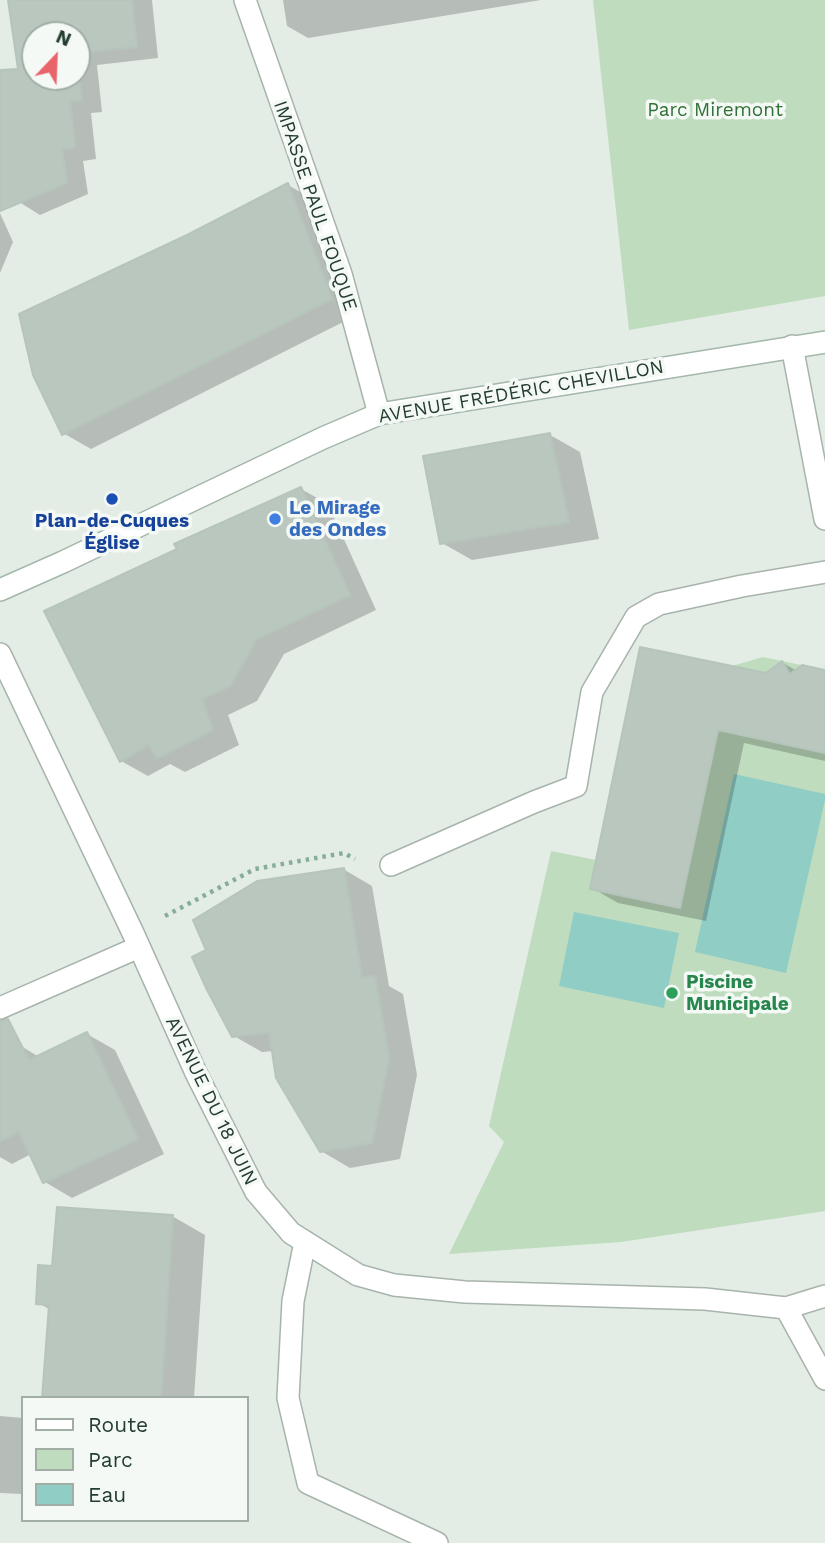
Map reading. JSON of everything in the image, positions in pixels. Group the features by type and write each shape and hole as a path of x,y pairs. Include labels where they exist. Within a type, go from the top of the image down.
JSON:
{"street":[{"name":"IMPASSE PAUL FOUQUE","path":"245,0 341,274 379,414"},
{"name":"AVENUE FRÉDÉRIC CHEVILLON","path":"0,590 379,414 825,342"},
{"path":"792,346 825,519"},
{"path":"391,865 576,786 592,692 636,617 659,604 825,572"},
{"name":"AVENUE DU 18 JUIN","path":"0,654 196,1073 256,1192 291,1233 358,1275 394,1285 464,1292 705,1299 786,1308"},
{"path":"0,1007 136,940"},
{"path":"305,1242 293,1301 288,1398 308,1483 437,1543"},
{"path":"825,1296 786,1308 825,1379"}],"path":[{"path":"136,940 255,869 344,853"}],"green space":[{"name":"Parc Miremont","path":"593,0 825,0 825,296 629,330"},
{"name":"Piscine Municipale","path":"640,647 732,666 763,657 825,670 825,1211 621,1242 449,1254 504,1142 489,1126 551,851 596,860"}],"water":[{"path":"734,774 825,794 786,973 695,952"},
{"path":"574,912 679,933 664,1008 559,986"}],"building":[{"path":"8,0 132,0 137,47 91,52 91,21 21,21 21,91 81,91 82,100 70,101 75,148 62,149 67,183 0,211 0,70 18,69"},
{"path":"288,183 332,299 62,435 33,375 19,314 187,235"},
{"path":"550,433 569,522 440,544 423,456"},
{"path":"301,487 350,595 257,639 230,686 202,699 213,730 157,758 149,745 120,762 44,611 177,549 174,544"},
{"path":"640,647 766,673 782,661 790,674 802,665 825,670 825,753 718,730 680,908 590,889"},
{"path":"344,868 362,978 375,976 389,1058 372,1143 320,1152 276,1078 269,1032 232,1037 192,957 206,950 193,920 257,881"},
{"path":"8,1019 29,1060 87,1032 138,1139 43,1183 19,1132 0,1141 0,1021"},
{"path":"57,1207 173,1215 161,1396 42,1396 49,1305 36,1304 38,1265 52,1266"}],"place":[{"name":"Plan-de-Cuques Église","path":"112,499"},
{"name":"Le Mirage des Ondes","path":"275,519"},
{"name":"Piscine Municipale","path":"672,993"}]}
